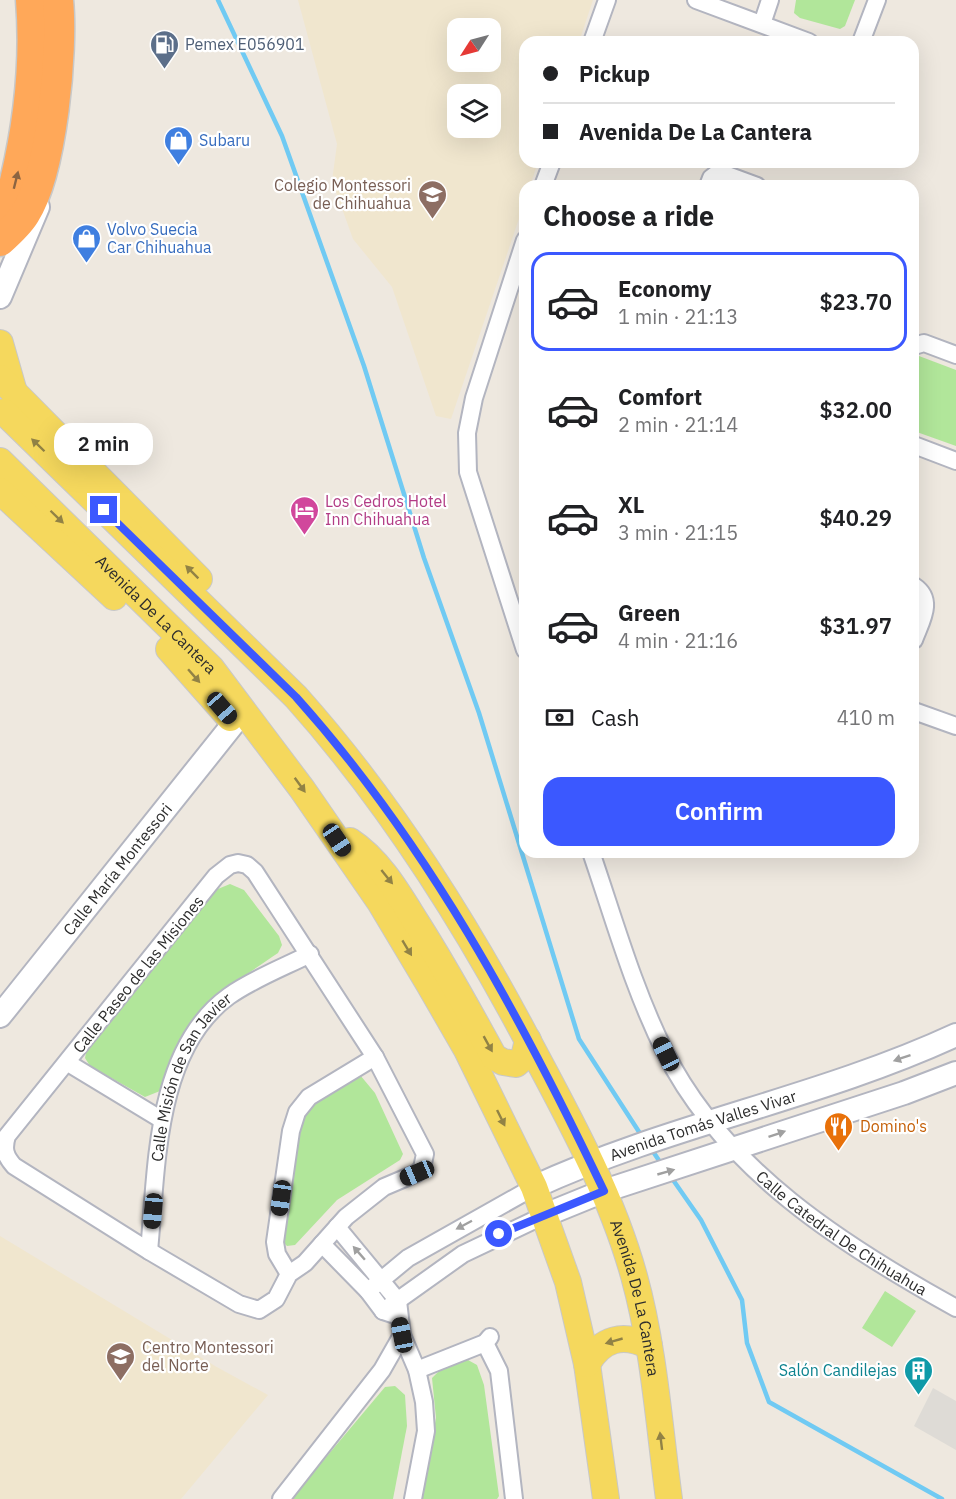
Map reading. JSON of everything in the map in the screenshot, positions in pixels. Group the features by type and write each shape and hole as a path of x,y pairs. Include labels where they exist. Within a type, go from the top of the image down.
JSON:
{"highway":[{"path":"0,236 24,147 30,102 33,56 31,0"},
{"path":"0,241 26,213 40,178 53,113 60,39 58,0"}],"main road":[{"path":"0,297 28,235 54,158 64,75 64,0"},
{"path":"0,343 8,396"},
{"name":"Avenida De La Cantera","path":"8,396 233,613 278,666 296,697 346,755 398,824 480,951 590,1161 604,1191 634,1274 649,1346 669,1499"},
{"name":"Avenida De La Cantera","path":"0,461 211,668 278,756 380,902 462,1041 534,1187 568,1282 587,1364 606,1499"},
{"path":"0,491 141,621 234,723 255,743 278,756"},
{"name":"Calle María Montessori","path":"0,1016 234,723"},
{"path":"328,826 363,849 393,886 444,966 494,1057 503,1062 516,1064 524,1057 528,1040"},
{"name":"Avenida Tomás Valles Vivar","path":"534,1187 616,1151 684,1132 921,1051 956,1035"},
{"name":"Avenida Tomás Valles Vivar","path":"545,1215 604,1191 702,1161 904,1093 956,1073"},
{"path":"587,1364 595,1351 607,1342 628,1338 649,1346"}],"street":[{"path":"594,36 607,0"},
{"path":"696,0 793,36"},
{"path":"762,24 770,0"},
{"path":"863,36 877,0"},
{"path":"711,180 718,172 740,180"},
{"path":"519,263 474,398 469,418 466,451 473,492 519,627"},
{"path":"919,344 924,343 956,355"},
{"path":"919,448 956,460"},
{"path":"919,591 924,596 926,606 919,626"},
{"path":"919,713 956,726"},
{"name":"Calle Catedral De Chihuahua","path":"593,858 648,1017 684,1086 709,1122 735,1149 822,1227 870,1259 956,1308"},
{"name":"Calle Paseo de las Misiones","path":"230,865 247,865 255,872 375,1057 425,1154 425,1161 417,1173 384,1187 337,1227 305,1263 289,1274 276,1299 268,1307 250,1309 149,1251 8,1160 4,1144 7,1136 68,1063 216,876 230,865"},
{"name":"Calle Misión de San Javier","path":"149,1251 162,1120 170,1086 179,1063 200,1026 214,1008 230,995 310,954"},
{"path":"289,1274 277,1254 275,1242 293,1122 309,1097 375,1057"},
{"path":"68,1063 162,1120"},
{"name":"Avenida Tomás Valles Vivar","path":"368,1291 408,1258 438,1239 534,1187"},
{"name":"Avenida Tomás Valles Vivar","path":"398,1309 449,1263 499,1234 545,1215"},
{"path":"337,1227 382,1280 398,1309 402,1335 417,1370 424,1402 426,1431 413,1499"},
{"path":"438,1239 449,1263"},
{"path":"322,1244 368,1291 383,1311 398,1309"},
{"path":"281,1499 382,1370 402,1335"},
{"path":"417,1370 488,1340 499,1371 514,1499"}],"shaded area":[{"name":"Colegio Montessori de Chihuahua","path":"298,0 593,0 581,36 519,36 519,168 536,168 532,180 519,180 519,219 451,419 436,416 392,287 353,239 332,181 337,144"},
{"name":"Centro Montessori del Norte","path":"0,1236 215,1366 268,1395 181,1499 0,1499"},
{"path":"933,1388 956,1401 956,1450 914,1426"}],"green space":[{"path":"796,0 855,0 845,26 840,29 800,18 794,13"},
{"path":"919,356 956,370 956,446 919,433"},
{"path":"230,884 244,890 279,936 282,945 278,953 218,996 204,1010 181,1043 160,1091 145,1097 90,1066 85,1058 87,1048 213,891"},
{"path":"360,1075 375,1093 403,1154 400,1160 337,1200 295,1245 287,1246 283,1242 295,1129 304,1104"},
{"path":"885,1291 916,1311 892,1347 862,1328"},
{"path":"468,1360 477,1365 484,1385 499,1496 497,1499 421,1499 436,1418 432,1378 442,1368"},
{"path":"395,1386 405,1395 407,1426 393,1499 291,1499 385,1387"}],"waterway":[{"path":"218,0 282,136 364,366 424,558 479,713 519,843"},
{"path":"523,858 579,1039 643,1138"},
{"path":"650,1147 662,1165"},
{"path":"671,1177 701,1220 742,1300 747,1343 769,1402 942,1499"}],"place":[{"name":"Pemex E056901","path":"164,70"},
{"name":"Subaru","path":"178,166"},
{"name":"Colegio Montessori de Chihuahua","path":"432,220"},
{"name":"Volvo Suecia Car Chihuahua","path":"86,264"},
{"name":"Los Cedros Hotel Inn Chihuahua","path":"304,536"},
{"name":"Domino's","path":"839,1152"},
{"name":"Centro Montessori del Norte","path":"121,1382"},
{"name":"Salón Candilejas","path":"918,1396"}],"route":[{"path":"104,510 296,697 325,729 398,824 480,951 514,1012 604,1191 499,1234"}]}
